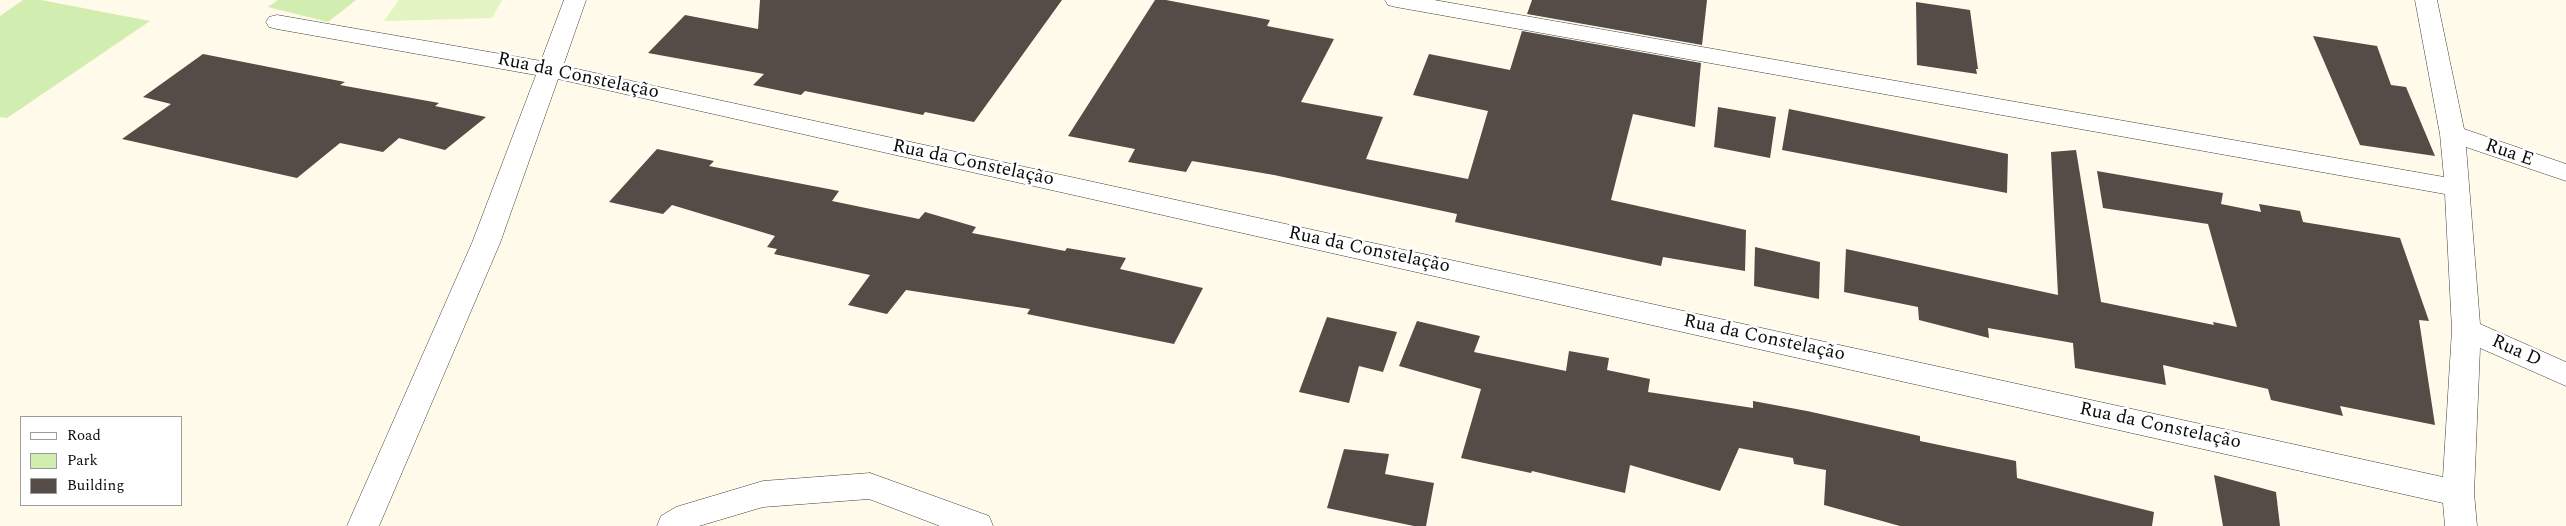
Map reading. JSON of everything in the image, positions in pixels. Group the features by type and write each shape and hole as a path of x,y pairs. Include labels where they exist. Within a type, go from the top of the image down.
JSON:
{"street":[{"path":"363,526 486,242 575,0"},
{"path":"1396,0 2458,188"},
{"path":"2426,0 2452,134 2458,188 2466,330 2458,493 2462,526"},
{"name":"Rua da Constelação","path":"277,22 549,70 2458,493"},
{"name":"Rua E","path":"2452,134 2566,174"},
{"name":"Rua D","path":"2466,330 2566,375"},
{"path":"673,526 688,516 763,494 870,486 976,526"}],"green space":[{"path":"23,0 41,0 150,21 7,118 0,117 0,16"},
{"path":"278,0 356,0 328,22 268,7"},
{"path":"399,0 502,0 492,18 384,21"}],"building":[{"path":"760,0 1062,0 974,122 925,112 923,115 805,91 801,95 753,85 764,74 648,53 685,15 758,29"},
{"path":"1155,0 1166,0 1270,20 1267,26 1334,39 1301,102 1383,117 1366,159 1468,179 1488,111 1413,95 1429,54 1510,70 1522,31 1701,63 1695,127 1633,114 1611,200 1746,230 1745,271 1663,257 1661,266 1455,222 1457,214 1274,175 1192,161 1186,172 1128,162 1135,149 1068,136"},
{"path":"1532,0 1707,0 1702,45 1527,14"},
{"path":"1916,2 1970,10 1978,69 1976,69 1977,74 1917,65"},
{"path":"2313,36 2377,46 2391,85 2406,87 2435,156 2360,145"},
{"path":"203,54 345,82 340,85 439,103 435,106 486,117 445,150 399,138 383,152 340,143 297,178 122,139 171,104 143,97"},
{"path":"1718,107 1776,117 1770,158 1714,147"},
{"path":"1789,109 2008,154 2007,193 1782,150"},
{"path":"657,149 714,161 709,166 839,191 832,201 919,219 925,212 976,227 972,233 1065,251 1067,248 1126,258 1120,269 1203,288 1174,344 1027,314 1030,309 906,290 887,314 848,305 870,275 774,254 777,249 767,247 775,236 672,205 663,214 609,202"},
{"path":"2076,150 2101,302 2214,325 2213,322 2237,327 2208,224 2103,208 2097,171 2223,193 2221,204 2261,212 2259,204 2300,211 2303,222 2400,238 2429,321 2419,320 2435,425 2340,406 2343,416 2271,400 2268,389 2163,365 2166,385 2075,368 2073,343 1988,328 1989,338 1919,320 1918,307 1844,292 1846,249 2058,295 2051,152"},
{"path":"1755,247 1820,262 1819,299 1754,286"},
{"path":"1327,317 1397,332 1383,372 1359,366 1349,403 1299,392"},
{"path":"1417,321 1480,336 1474,352 1566,371 1569,351 1609,358 1607,370 1650,379 1648,392 1753,408 1753,401 1807,411 1920,436 1920,441 2016,461 2017,478 2154,512 2152,526 1900,526 1824,505 1826,470 1794,464 1793,458 1739,448 1720,491 1630,465 1625,493 1532,471 1531,473 1461,458 1481,389 1399,366"},
{"path":"1344,449 1389,454 1385,474 1434,483 1426,526 1414,526 1327,508"},
{"path":"2214,475 2276,492 2280,526 2223,526"}]}
